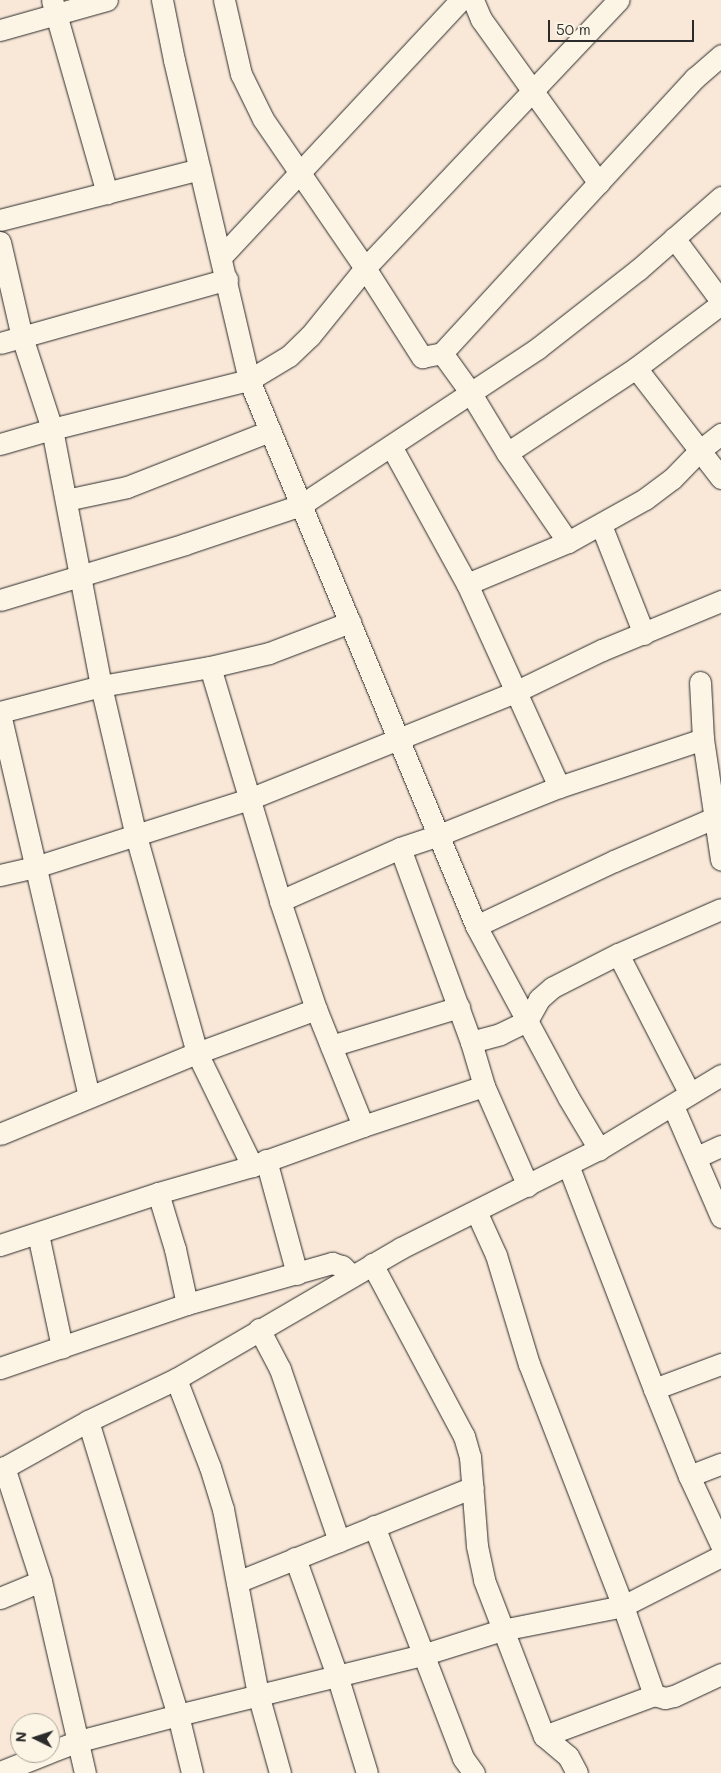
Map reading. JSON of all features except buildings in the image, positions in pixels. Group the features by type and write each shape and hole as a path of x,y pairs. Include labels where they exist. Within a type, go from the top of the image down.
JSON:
{"street":[{"path":"0,30 54,7 107,0"},
{"path":"162,0 174,60 249,380 476,926 598,1149"},
{"path":"224,0 241,74 263,119 365,268 422,357 442,353 695,78 721,55"},
{"path":"221,257 461,0"},
{"path":"473,0 481,19 599,183"},
{"path":"0,444 52,429 249,380 289,356 310,336 365,268 618,0"},
{"path":"54,7 106,193"},
{"path":"0,220 200,169"},
{"path":"0,600 79,574 185,544 301,505 538,348 638,270 721,197"},
{"path":"507,453 636,368 719,309 674,238"},
{"path":"0,242 22,337 52,429 101,686 136,836 197,1053 259,1163 297,1274"},
{"path":"0,343 226,280"},
{"path":"442,353 470,392 507,453 568,542"},
{"path":"636,368 721,478"},
{"path":"66,500 127,487 270,431"},
{"path":"467,584 568,542 601,525 645,499 672,479 699,451 721,434"},
{"path":"391,446 467,584 559,787"},
{"path":"601,525 644,634"},
{"path":"0,876 35,868 249,799 515,692 602,650 721,601"},
{"path":"89,1096 0,713 101,686 210,667 269,653 350,622"},
{"path":"210,667 280,901 316,1009 363,1126"},
{"path":"700,682 703,739 718,816 721,860"},
{"path":"280,901 400,848 439,835 559,787 703,739"},
{"path":"476,926 614,861 718,816"},
{"path":"400,848 459,1007 484,1086 528,1186"},
{"path":"471,1042 489,1038 527,1021 539,999 553,987 618,954 721,909"},
{"path":"618,954 681,1100 697,1157 721,1217"},
{"path":"331,1046 459,1007"},
{"path":"0,1134 197,1053 316,1009"},
{"path":"85,1773 41,1581 2,1469 88,1421 176,1379 372,1264 598,1149 721,1075"},
{"path":"0,1245 38,1234 158,1192 259,1163 484,1086"},
{"path":"697,1157 721,1146"},
{"path":"568,1165 654,1390 689,1476 721,1545"},
{"path":"158,1192 173,1242 187,1304"},
{"path":"476,1211 496,1255 529,1364 623,1606 654,1695"},
{"path":"38,1234 62,1346"},
{"path":"0,1368 187,1304 332,1263 342,1266 351,1276"},
{"path":"372,1264 464,1436 470,1457 477,1546 484,1580 544,1736 568,1756 577,1773"},
{"path":"259,1329 280,1369 339,1541"},
{"path":"654,1390 721,1364"},
{"path":"176,1379 210,1467 223,1509 258,1694 280,1773"},
{"path":"88,1421 178,1715 192,1773"},
{"path":"689,1476 721,1464"},
{"path":"237,1582 473,1486"},
{"path":"374,1526 422,1656 463,1758 472,1773"},
{"path":"60,1749 79,1741 258,1694 422,1656 502,1630 623,1606 721,1556"},
{"path":"295,1558 337,1675 367,1773"},
{"path":"0,1598 41,1581"},
{"path":"544,1736 654,1695 665,1698 674,1696 721,1674"},
{"path":"0,1772 23,1763"}]}
